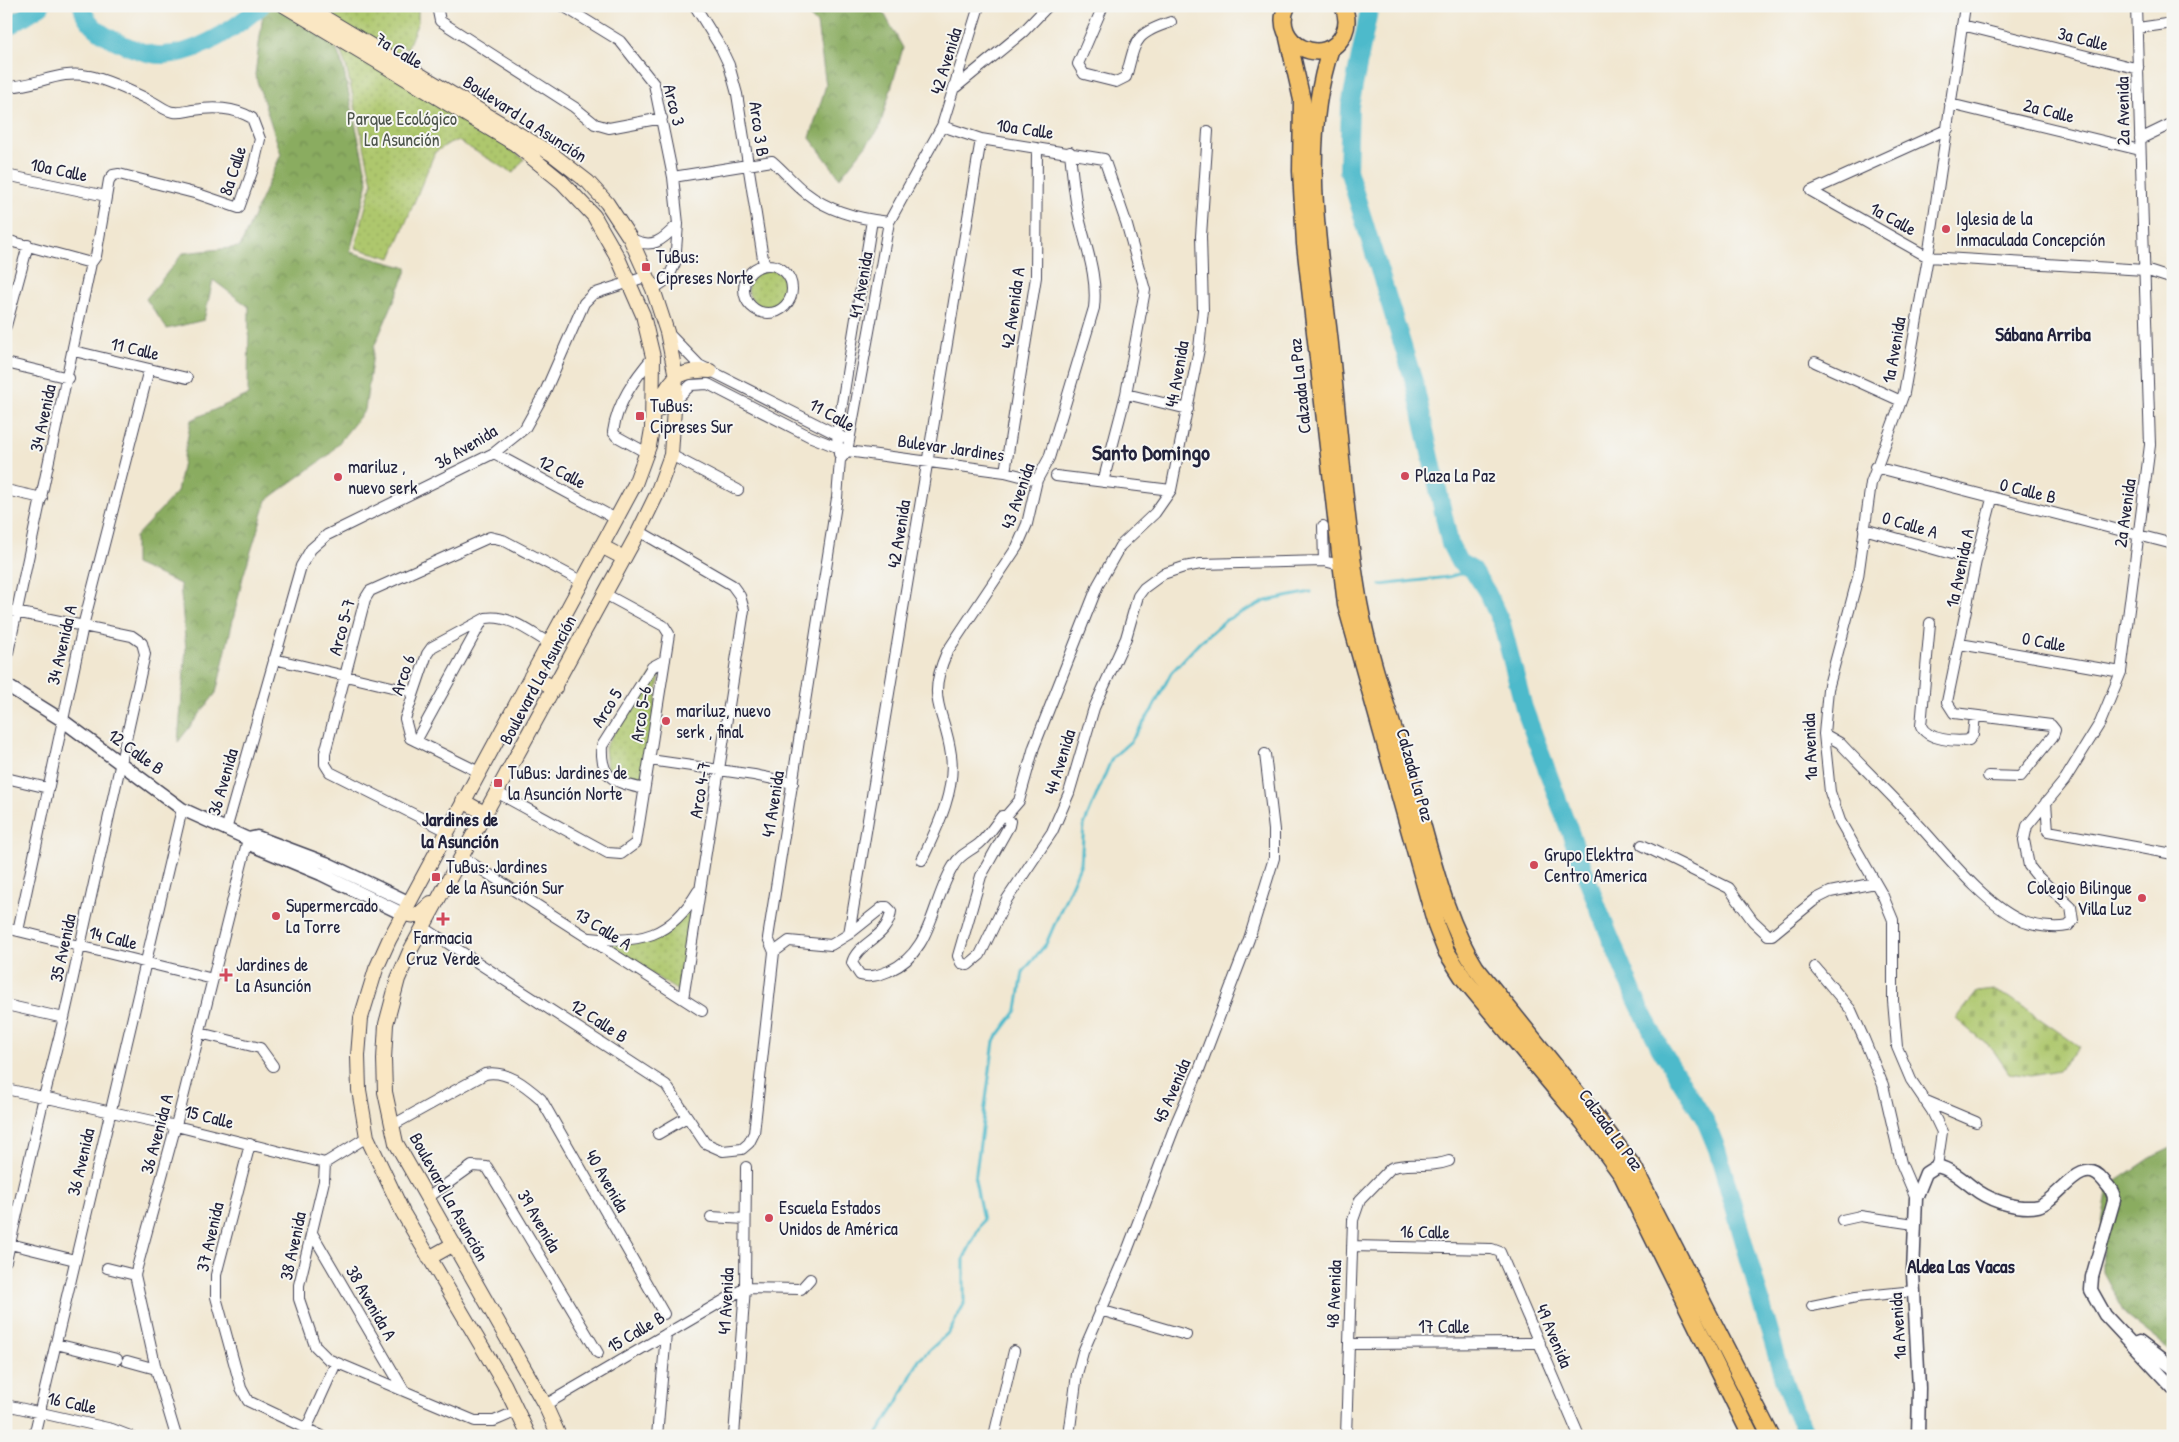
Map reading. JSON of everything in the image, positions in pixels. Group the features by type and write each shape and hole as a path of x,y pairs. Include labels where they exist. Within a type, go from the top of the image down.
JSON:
{"main road":[{"name":"7a Calle","path":"285,6 405,70"},
{"name":"7a Calle","path":"305,6 405,70 493,131"},
{"name":"Calzada La Paz","path":"1287,6 1283,20 1302,100 1301,171 1305,244 1332,563 1346,605 1437,928 1446,951 1464,978 1613,1161 1632,1194 1751,1436"},
{"path":"1288,38 1293,44 1306,51 1321,52 1330,48 1342,37 1345,29 1346,20 1343,6"},
{"name":"Calzada La Paz","path":"1330,48 1318,101 1313,191 1344,486 1360,604 1377,670 1444,895 1465,951 1476,968 1595,1116 1638,1176 1771,1436"},
{"name":"Boulevard La Asunción","path":"405,70 552,154 588,182 608,202 630,238 651,282 667,332 676,377 671,455 656,496 639,532 555,688 423,926 398,979 386,1024 385,1092 391,1126 400,1152 545,1405 560,1436"},
{"name":"Boulevard La Asunción","path":"493,131 540,161 580,198 609,239 643,315 653,357 652,429 647,453 635,484 405,908 376,969 361,1018 358,1056 359,1090 367,1137 379,1164 403,1213 504,1384 529,1436"},
{"path":"580,198 608,202"},
{"path":"652,429 663,394 676,377 688,371 710,371"},
{"path":"602,546 624,558"},
{"path":"532,676 555,688"},
{"path":"463,801 486,814"},
{"path":"405,908 412,917 420,915 440,895"},
{"path":"379,1164 400,1152"},
{"path":"429,1258 454,1244"},
{"path":"504,1384 525,1372"}],"street":[{"path":"437,6 440,21 574,107 594,124 609,128 662,118"},
{"name":"Arco 3","path":"563,6 620,41 654,84 673,177 678,224 674,263 668,279 651,282"},
{"name":"Arco 3 B","path":"695,6 729,65 738,94 764,265"},
{"name":"42 Avenida","path":"942,126 956,87 979,6"},
{"path":"956,87 1023,32 1048,6"},
{"path":"1103,6 1078,64 1084,74 1116,82 1126,77 1137,40 1151,28 1171,22"},
{"name":"1a Avenida","path":"1918,1436 1920,1404 1914,1291 1916,1198 1926,1173 1937,1166 1942,1132 1932,1111 1911,1080 1897,1047 1893,1001 1893,920 1875,882 1840,821 1830,792 1824,734 1828,689 1858,577 1867,498 1875,467 1901,401 1928,257 1965,6"},
{"name":"2a Avenida","path":"1824,734 1846,750 1917,822 1961,872 1999,906 2020,920 2063,927 2068,926 2072,920 2071,907 2037,876 2029,866 2024,840 2027,826 2064,781 2100,723 2121,672 2150,446 2136,6"},
{"path":"2138,28 2173,23"},
{"name":"3a Calle","path":"1962,26 2139,70"},
{"name":"8a Calle","path":"6,87 37,84 51,77 88,75 131,92 172,113 206,108 230,108 252,118 257,126 260,139 239,208 198,194 119,174 113,175 109,180"},
{"name":"2a Calle","path":"1950,104 2140,150"},
{"path":"2140,139 2173,123"},
{"name":"10a Calle","path":"942,126 981,139 1104,159 1126,222 1145,290 1126,394"},
{"name":"41 Avenida","path":"742,1149 749,1143 754,1133 774,952 768,938 837,498 840,460 889,222 942,126"},
{"name":"1a Calle","path":"1948,129 1811,191 1928,257 2145,270 2173,279"},
{"name":"44 Avenida","path":"850,934 883,907 890,908 888,924 880,936 854,956 852,963 854,970 866,977 879,975 902,965 919,945 930,925 952,867 959,858 979,844 1002,816 1006,816 1019,801 1034,747 1098,585 1120,546 1155,512 1171,490 1199,350 1203,310 1200,236 1208,131"},
{"name":"42 Avenida","path":"850,934 981,139"},
{"name":"42 Avenida A","path":"1005,472 1036,277 1037,148"},
{"name":"43 Avenida","path":"922,860 939,822 951,774 951,755 936,702 936,689 942,663 946,652 1016,547 1027,524 1037,480 1048,458 1094,308 1096,296 1091,261 1078,214 1070,152"},
{"path":"673,177 772,162 806,193 829,208 846,215 889,222"},
{"name":"10a Calle","path":"6,175 106,196"},
{"name":"34 Avenida","path":"6,662 69,378 92,263 96,256 109,180"},
{"name":"41 Avenida","path":"837,435 872,220"},
{"path":"630,238 640,243 652,243 668,235 678,224"},
{"path":"6,240 28,244 92,263"},
{"path":"6,326 28,244"},
{"path":"764,265 780,268 791,279 793,287 788,303 775,312 759,312 753,308 744,294 746,279 756,268 764,265"},
{"path":"629,281 651,282"},
{"name":"36 Avenida","path":"226,830 301,566 311,549 327,535 436,484 494,453 525,428 545,392 571,329 582,310 594,302 600,292 629,281"},
{"name":"11 Calle","path":"667,332 693,360 710,371 837,435 844,447"},
{"name":"11 Calle","path":"74,351 187,378"},
{"path":"647,453 616,436 613,432 614,424 632,381 653,357"},
{"path":"1815,362 1901,401"},
{"path":"6,363 69,378"},
{"name":"34 Avenida A","path":"18,931 83,626 149,369"},
{"name":"11 Calle","path":"676,400 691,385 708,384 809,436 860,452"},
{"path":"1103,482 1126,394 1188,409"},
{"name":"Bulevar Jardines","path":"860,452 1005,472 1037,480"},
{"name":"12 Calle","path":"494,453 616,519"},
{"path":"671,455 738,490"},
{"name":"0 Calle B","path":"1875,467 1992,499 2173,544"},
{"path":"1056,476 1171,490"},
{"path":"6,490 42,498"},
{"name":"1a Avenida A","path":"1988,776 2020,777 2053,736 2054,726 1954,713 1947,702 1976,561 1992,499"},
{"path":"1323,526 1332,563"},
{"name":"0 Calle A","path":"1864,529 1976,561"},
{"name":"Arco 4-7","path":"639,532 732,585 740,596 744,610 683,999"},
{"name":"Arco 5-7","path":"447,831 330,772 325,764 325,753 365,599 370,591 490,538 503,540 582,582"},
{"name":"44 Avenida","path":"1006,816 1010,821 1009,826 981,876 966,924 958,956 961,963 968,965 980,955 1008,899 1052,832 1069,793 1094,708 1126,638 1138,596 1144,588 1163,574 1184,566 1201,564 1332,563"},
{"name":"Arco 5-6","path":"498,793 602,851 614,854 626,852 636,843 666,660 669,640 668,631 664,626 605,594"},
{"path":"6,610 83,626"},
{"name":"Arco 6","path":"416,740 410,738 406,719 413,692 427,654 432,647 482,620 495,617 504,618 549,643"},
{"path":"479,772 416,740 482,620"},
{"path":"1930,624 1921,726 1923,730 1933,737 1969,740 1973,734 1975,716"},
{"name":"35 Avenida","path":"6,1261 8,1244 64,1018 145,654 142,643 132,636 83,626"},
{"name":"0 Calle","path":"1960,644 2121,672"},
{"path":"274,658 413,692"},
{"name":"Arco 5","path":"644,788 612,779 605,772 602,746 652,667 666,660"},
{"name":"12 Calle B","path":"6,685 62,720 182,809 248,839 254,846 405,908"},
{"name":"45 Avenida","path":"1069,1436 1079,1364 1100,1310 1127,1251 1242,957 1274,858 1274,830 1265,754"},
{"path":"650,760 793,783"},
{"path":"6,778 48,788"},
{"path":"2046,802 2048,831 2173,854"},
{"name":"36 Avenida","path":"34,1436 109,1110 182,809"},
{"name":"36 Avenida A","path":"176,1436 156,1369 135,1275 176,1126 248,839"},
{"path":"1642,845 1729,888 1753,921 1768,935 1772,935 1816,899 1830,892 1875,882"},
{"name":"13 Calle A","path":"462,857 702,1011"},
{"name":"Arco 4-7","path":"586,937 616,941 652,936 676,920 690,904 702,885"},
{"name":"12 Calle B","path":"423,926 666,1085 700,1137 713,1148 723,1151 742,1149"},
{"name":"14 Calle","path":"6,928 213,979"},
{"path":"774,952 789,941 831,945 850,934"},
{"path":"1815,967 1851,1010 1864,1039 1884,1085 1901,1163 1916,1198"},
{"path":"6,1005 64,1018"},
{"path":"200,1033 260,1048 273,1066"},
{"name":"40 Avenida","path":"391,1126 485,1074 498,1072 527,1086 542,1099 664,1314"},
{"name":"15 Calle","path":"6,1088 109,1110 325,1163"},
{"path":"1924,1100 1976,1122"},
{"path":"658,1134 687,1116"},
{"path":"325,1163 367,1137"},
{"name":"37 Avenida","path":"250,1144 216,1275 216,1297 244,1394 248,1401 304,1432"},
{"name":"48 Avenida","path":"1346,1436 1352,1246 1356,1208 1391,1168 1398,1165 1436,1166 1449,1161"},
{"name":"38 Avenida","path":"325,1163 324,1181 301,1274 299,1299 315,1346 332,1361"},
{"name":"39 Avenida","path":"426,1199 472,1166 487,1167 598,1353"},
{"path":"1937,1166 1955,1174 1981,1193 2002,1202 2027,1207 2040,1205 2082,1172 2095,1172 2102,1178 2112,1190 2114,1200 2092,1277 2091,1290 2100,1309 2173,1388"},
{"name":"41 Avenida","path":"734,1436 744,1288 746,1167"},
{"path":"1842,1220 1860,1216 1914,1224"},
{"path":"711,1218 745,1219"},
{"name":"38 Avenida A","path":"312,1233 403,1389"},
{"path":"8,1244 75,1260"},
{"name":"16 Calle","path":"1352,1246 1496,1250"},
{"name":"49 Avenida","path":"1496,1250 1500,1252 1579,1436"},
{"path":"106,1268 135,1275"},
{"path":"744,1288 801,1288 810,1279"},
{"name":"15 Calle B","path":"545,1405 744,1288"},
{"path":"1812,1306 1856,1297 1914,1291"},
{"path":"1100,1310 1186,1335"},
{"path":"2113,1323 2173,1368"},
{"path":"658,1436 666,1334"},
{"name":"17 Calle","path":"1349,1344 1540,1343"},
{"path":"56,1344 116,1359"},
{"path":"994,1436 1014,1351"},
{"path":"322,1436 304,1432 332,1361 481,1422 494,1421 517,1411"},
{"path":"127,1362 156,1369"},
{"name":"16 Calle","path":"6,1405 112,1428 130,1436"}],"green space":[{"path":"264,6 322,6 343,67 368,182 350,252 408,268 374,347 365,410 329,455 267,500 243,577 216,693 178,742 186,649 180,584 135,564 135,537 177,492 191,420 248,395 249,307 213,280 204,320 167,329 146,299 183,253 240,247 281,154 255,75"},
{"name":"Parque Ecológico La Asunción","path":"324,6 418,6 418,22 407,49 401,46 396,55 498,140 524,159 513,173 458,141 451,142 435,152 391,258 355,248 372,182 346,66"},
{"path":"799,6 880,6 903,48 879,129 840,178 810,138 826,85 817,24"},
{"path":"767,269 781,274 786,288 781,302 767,307 753,302 748,288 753,274"},
{"path":"661,666 643,785 624,781 607,770 605,747 655,669"},
{"path":"696,904 681,993 601,941 630,944 654,938 675,924"},
{"path":"1993,990 2009,997 2080,1047 2058,1071 2031,1076 2009,1073 1993,1050 1956,1019 1977,992"},
{"path":"2173,1147 2173,1353 2127,1317 2103,1272 2102,1223 2108,1187 2152,1157"}],"waterway":[{"path":"6,28 41,6"},
{"path":"82,6 89,21 107,36 141,51 166,55 180,53 210,41 238,24 261,6"},
{"path":"1370,6 1350,106 1348,170 1415,385 1450,544 1459,562 1473,570 1487,592 1502,624 1524,708 1600,913 1635,997 1660,1048 1705,1120 1717,1149 1783,1378 1794,1410 1806,1431"},
{"path":"1381,585 1448,577 1473,570"},
{"path":"876,1436 897,1403 919,1360 949,1332 964,1304 964,1258 983,1220 975,1180 994,1041 1017,1010 1023,972 1046,944 1081,863 1084,825 1112,758 1131,741 1152,710 1171,673 1200,642 1226,620 1266,601 1311,592"}],"place":[{"name":"Iglesia de la Inmaculada Concepción","path":"1946,229"},
{"name":"TuBus: Cipreses Norte","path":"646,267"},
{"name":"TuBus: Cipreses Sur","path":"640,416"},
{"name":"Plaza La Paz","path":"1405,476"},
{"name":"mariluz , nuevo serk","path":"338,477"},
{"name":"mariluz, nuevo serk , final","path":"666,721"},
{"name":"TuBus: Jardines de la Asunción Norte","path":"498,783"},
{"name":"Grupo Elektra Centro America","path":"1534,865"},
{"name":"TuBus: Jardines de la Asunción Sur","path":"436,877"},
{"name":"Colegio Bilingue Villa Luz","path":"2142,898"},
{"name":"Supermercado La Torre","path":"276,916"},
{"name":"Farmacia Cruz Verde","path":"443,919"},
{"name":"Jardines de La Asunción","path":"226,975"},
{"name":"Escuela Estados Unidos de América","path":"769,1218"}],"district":[{"name":"Sábana Arriba","path":"2043,334"},
{"name":"Santo Domingo","path":"1151,452"},
{"name":"Jardines de la Asunción","path":"460,830"},
{"name":"Aldea Las Vacas","path":"1961,1266"}]}
